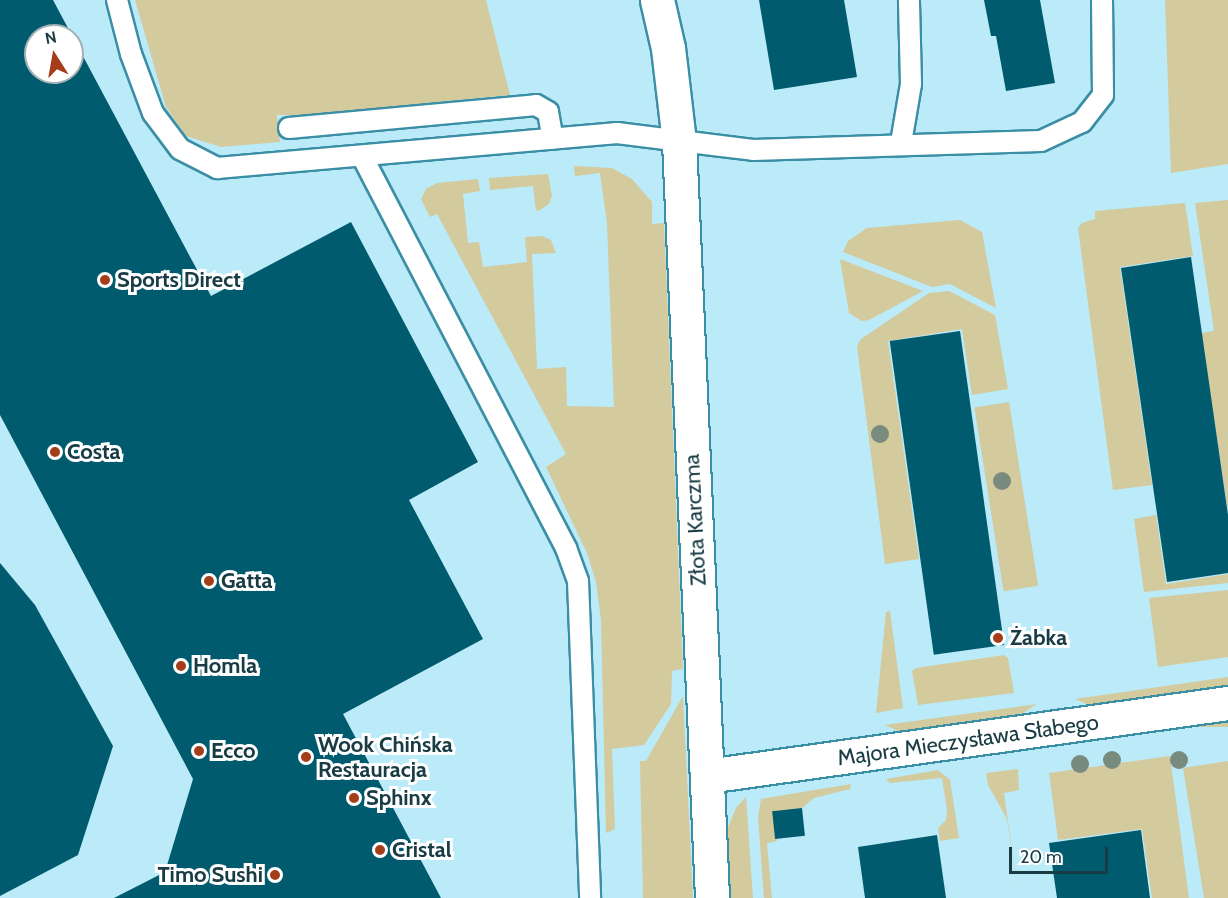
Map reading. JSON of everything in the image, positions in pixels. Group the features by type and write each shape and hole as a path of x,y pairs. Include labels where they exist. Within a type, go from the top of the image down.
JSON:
{"street":[{"name":"Złota Karczma","path":"657,0 668,48 679,141 712,898"},
{"name":"Majora Mieczysława Słabego","path":"707,776 1228,703"}],"lane":[{"path":"117,0 131,54 153,113 180,149 217,168 363,158 618,133 753,150 901,143 1041,141 1082,122 1103,95 1102,0"},
{"path":"901,143 911,84 909,0"},
{"path":"289,128 537,105 548,111 553,139"},
{"path":"363,158 566,548 578,581 590,898"}],"shaded area":[{"path":"135,0 486,0 510,95 305,115 277,115 280,142 221,147 186,136 166,107"},
{"path":"1165,0 1228,0 1228,164 1171,173"},
{"path":"574,166 612,168 632,179 652,202 652,224 664,223 683,669 672,671 671,704 644,745 612,749 615,829 606,833 601,620 596,582 587,553 546,467 566,454 437,214 430,217 421,199 426,189 437,183 478,179 480,191 463,194 468,243 479,242 483,267 527,262 525,237 542,236 551,240 556,253 532,254 537,369 566,367 567,406 614,407 607,223 600,173 575,176"},
{"path":"548,174 552,196 549,204 540,210 536,211 533,186 490,190 489,178"},
{"path":"1228,200 1228,512 1201,333 1214,331 1195,203"},
{"path":"1185,203 1193,256 1120,267 1152,485 1113,490 1078,228 1082,223 1095,219 1095,211"},
{"path":"960,220 982,232 996,308 950,284 932,287 843,252 848,241 867,228"},
{"path":"840,259 923,291 869,320 862,321 849,313"},
{"path":"949,291 995,315 1008,389 972,395 962,329 888,341 919,559 885,564 857,346 861,339 929,293"},
{"path":"1009,402 1038,586 1004,591 974,407"},
{"path":"1156,515 1166,584 1228,574 1228,583 1144,592 1134,519"},
{"path":"1228,590 1228,657 1158,667 1149,598"},
{"path":"890,611 903,708 876,713 886,612"},
{"path":"1004,655 1008,658 1014,693 918,705 912,671 916,668"},
{"path":"1228,677 1228,687 1094,707 1075,699"},
{"path":"683,696 693,898 643,898 640,761 646,761"},
{"path":"1037,704 1015,718 905,734 885,725"},
{"path":"1054,719 1228,719 1228,727 1054,727"},
{"path":"1170,756 1189,898 1152,898 1142,829 1058,840 1049,773"},
{"path":"1228,761 1228,898 1204,898 1183,768"},
{"path":"1018,769 1019,790 1004,793 1019,898 1007,819 988,785 986,773"},
{"path":"938,770 950,780 959,838 940,841 938,828 946,820 947,810 942,778 890,783 886,779"},
{"path":"851,784 850,789 814,798 802,808 773,812 777,841 767,843 772,898 764,898 758,817 761,799"},
{"path":"746,797 753,898 729,898 727,830 736,808"}],"building":[{"path":"0,0 53,0 66,24 24,24 24,84 84,84 84,58 211,296 351,222 478,462 409,500 483,639 343,714 441,898 114,898 165,872 193,779 0,415"},
{"path":"759,0 844,0 857,77 774,90"},
{"path":"984,0 1040,0 1055,83 1006,91 996,36 991,36"},
{"path":"1191,257 1228,515 1228,573 1167,582 1121,268"},
{"path":"960,331 1004,645 934,655 890,341"},
{"path":"0,563 35,605 113,746 78,855 0,896"},
{"path":"802,808 805,836 775,839 772,811"},
{"path":"1141,830 1150,898 1057,898 1049,843"},
{"path":"937,835 946,898 865,898 858,847"}],"place":[{"name":"Sports Direct","path":"105,280"},
{"name":"Costa","path":"55,452"},
{"name":"Gatta","path":"209,581"},
{"name":"Żabka","path":"998,638"},
{"name":"Homla","path":"181,666"},
{"name":"Ecco","path":"199,751"},
{"name":"Wook Chińska Restauracja","path":"306,757"},
{"name":"Sphinx","path":"354,798"},
{"name":"Cristal","path":"380,850"},
{"name":"Timo Sushi","path":"275,875"}]}
